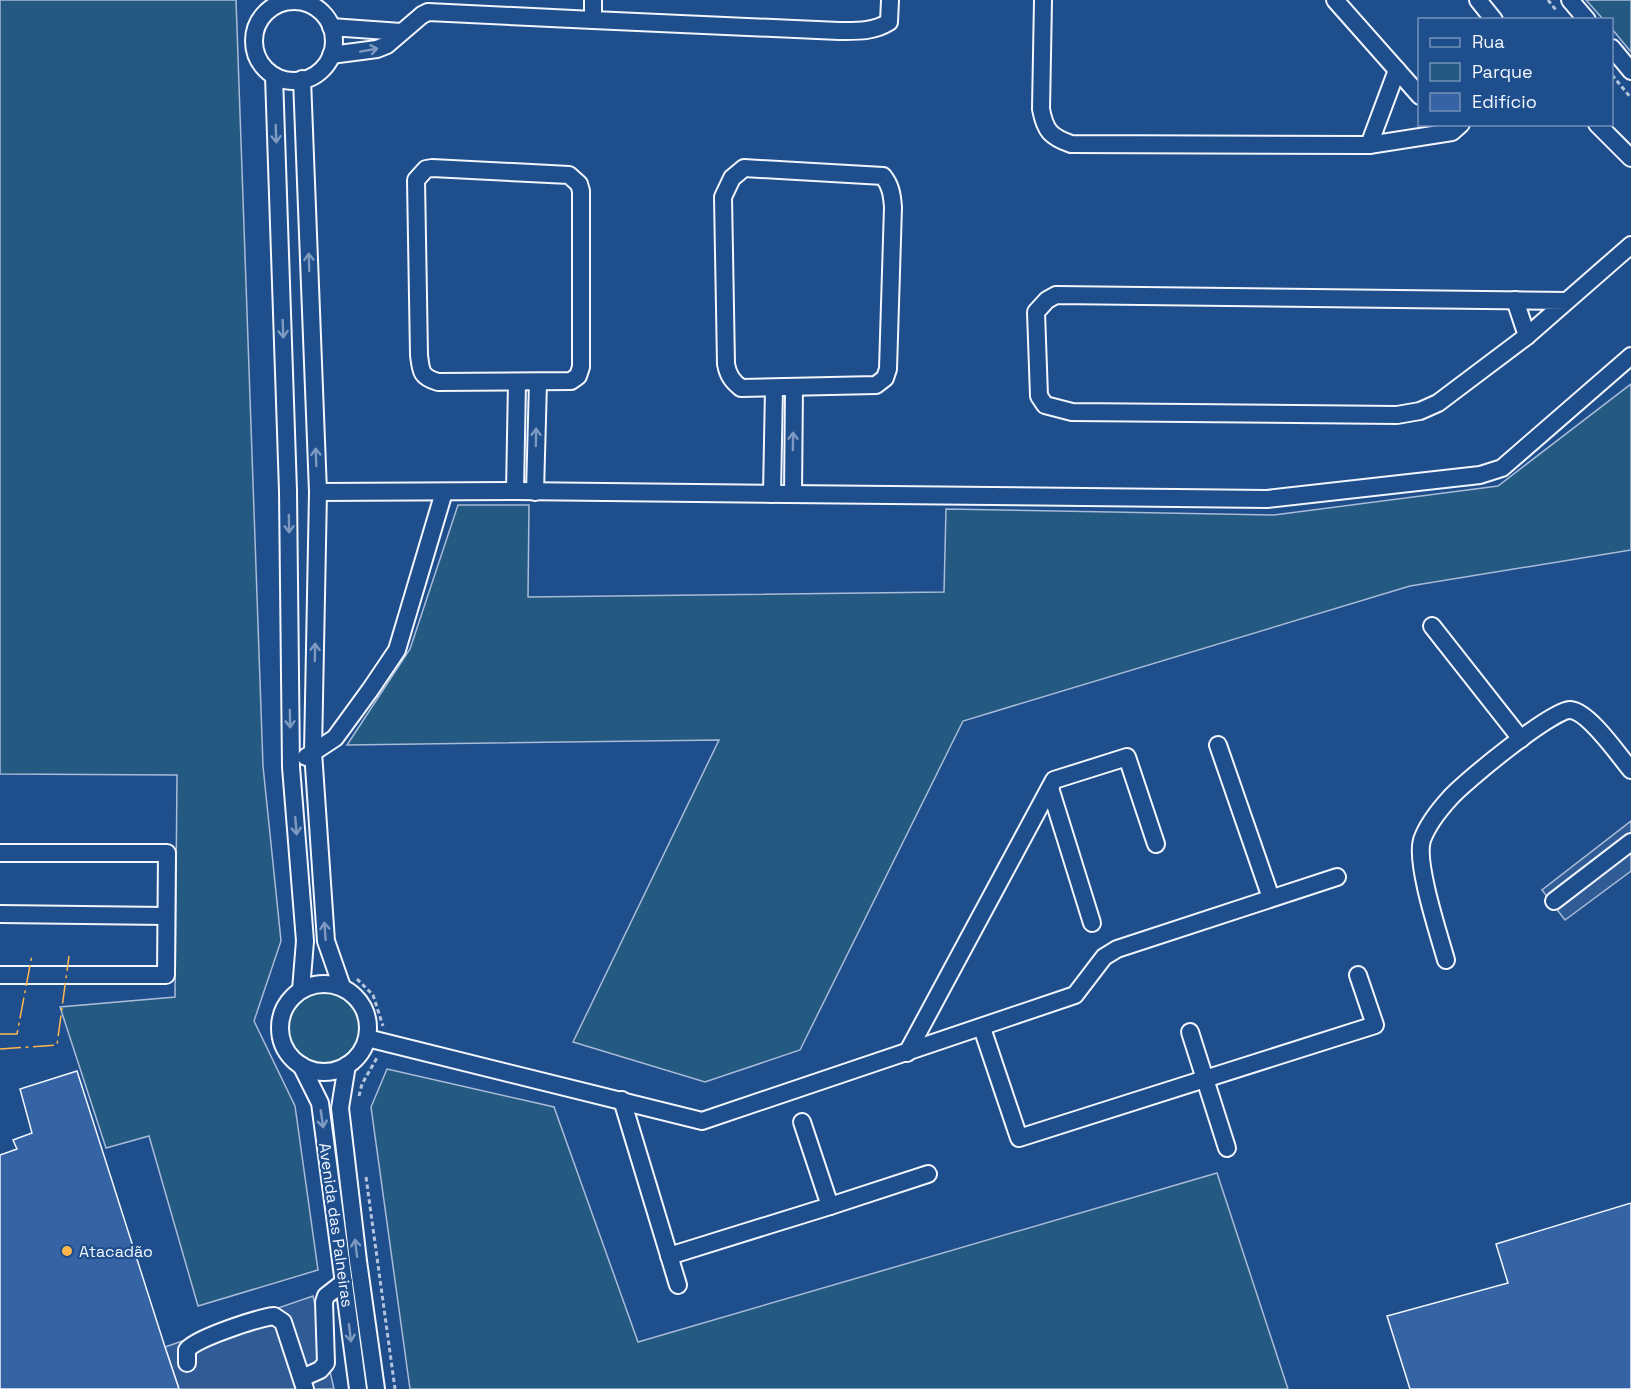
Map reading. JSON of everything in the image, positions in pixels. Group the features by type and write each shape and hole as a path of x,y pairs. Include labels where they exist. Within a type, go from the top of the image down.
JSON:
{"street":[{"path":"593,20 594,0"},
{"path":"331,55 377,49 387,45 428,12 867,31 881,28 889,22 890,0"},
{"path":"1043,0 1041,109 1043,123 1057,139 1071,144 1369,146 1453,127"},
{"path":"1335,0 1418,95"},
{"path":"1478,0 1492,18"},
{"path":"1570,0 1584,18"},
{"path":"304,1 321,11 331,27 333,46 331,55 320,71 302,79 283,79 274,75 260,63 254,45 256,26 268,5 304,1"},
{"path":"331,27 401,32"},
{"path":"1613,50 1631,71"},
{"path":"1369,146 1397,70"},
{"path":"274,75 288,491 291,767 305,941 301,990"},
{"path":"302,79 318,492 313,752 326,941 342,987"},
{"path":"1599,126 1631,158"},
{"path":"744,168 883,176 892,192 893,207 888,369 885,378 876,385 794,387 741,388 728,374 723,197 732,178 744,168"},
{"path":"426,169 569,174 579,184 581,191 581,367 578,376 571,381 538,382 438,382 427,379 422,373 418,355 416,180 426,169"},
{"path":"1567,301 1056,296 1047,300 1036,312 1039,396 1045,405 1072,412 1397,415 1420,411 1438,403 1527,336 1567,301 1631,245"},
{"path":"1515,300 1527,336"},
{"path":"318,492 515,491 1267,499 1480,475 1502,468 1631,356"},
{"path":"515,491 517,382"},
{"path":"535,492 538,382"},
{"path":"793,494 794,387"},
{"path":"772,494 774,388"},
{"path":"291,767 335,738 397,650 444,492"},
{"path":"1432,626 1521,740"},
{"path":"1446,960 1428,899 1421,854 1422,840 1450,798 1521,740 1560,712 1570,710 1580,713 1591,723 1631,770"},
{"path":"1218,745 1271,898"},
{"path":"907,1053 1054,780 1127,757 1156,844"},
{"path":"1050,788 1092,924"},
{"path":"1554,901 1631,842"},
{"path":"0,854 167,853 166,975 0,975"},
{"path":"367,1038 702,1121 1075,995 1104,957 1117,949 1337,877"},
{"path":"0,914 166,916"},
{"path":"982,1028 1018,1138 1375,1025 1358,975"},
{"path":"321,984 342,987 353,994 367,1015 367,1038 356,1059 347,1065 324,1072 301,1065 291,1057 284,1046 281,1028 284,1009 301,990 321,984"},
{"path":"1190,1032 1227,1148"},
{"name":"Avenida das Palneiras","path":"301,1065 320,1103 358,1389"},
{"name":"Avenida das Palneiras","path":"347,1065 340,1108 376,1389"},
{"path":"622,1100 678,1285"},
{"path":"802,1122 830,1206"},
{"path":"669,1256 928,1174"},
{"path":"187,1363 187,1350 197,1341 274,1316 283,1322 303,1384 326,1363 324,1302 326,1296 344,1282"}],"path":[{"path":"1613,77 1631,98"}],"green space":[{"path":"0,0 236,0 263,766 281,941 254,1021 295,1106 318,1270 198,1306 149,1136 106,1148 60,1007 175,997 177,775 0,774"},
{"path":"1586,0 1631,0 1631,52 1613,30 1613,18 1602,18"},
{"path":"1631,384 1631,550 1410,586 963,721 800,1050 705,1082 573,1042 719,740 347,745 410,649 458,505 529,505 528,597 944,592 946,509 1274,515 1498,486"},
{"path":"324,990 338,993 350,1001 358,1013 361,1027 358,1041 350,1053 338,1061 324,1064 310,1061 298,1053 290,1041 287,1027 290,1013 298,1001 310,993"},
{"path":"387,1069 554,1107 638,1342 1217,1173 1288,1389 410,1389 371,1107"}],"shaded area":[{"path":"1631,821 1631,871 1565,920 1542,890"},
{"path":"313,1296 334,1389 179,1389 165,1347"}],"building":[{"name":"Atacadão","path":"77,1071 179,1389 0,1389 0,1155 17,1149 13,1140 32,1133 20,1089"},
{"path":"1631,1203 1631,1389 1410,1389 1387,1316 1508,1283 1496,1244"}],"power":[{"path":"0,1034 17,1034 32,955"},
{"path":"0,1049 57,1045 69,956"}],"place":[{"name":"Atacadão","path":"67,1251"}]}
